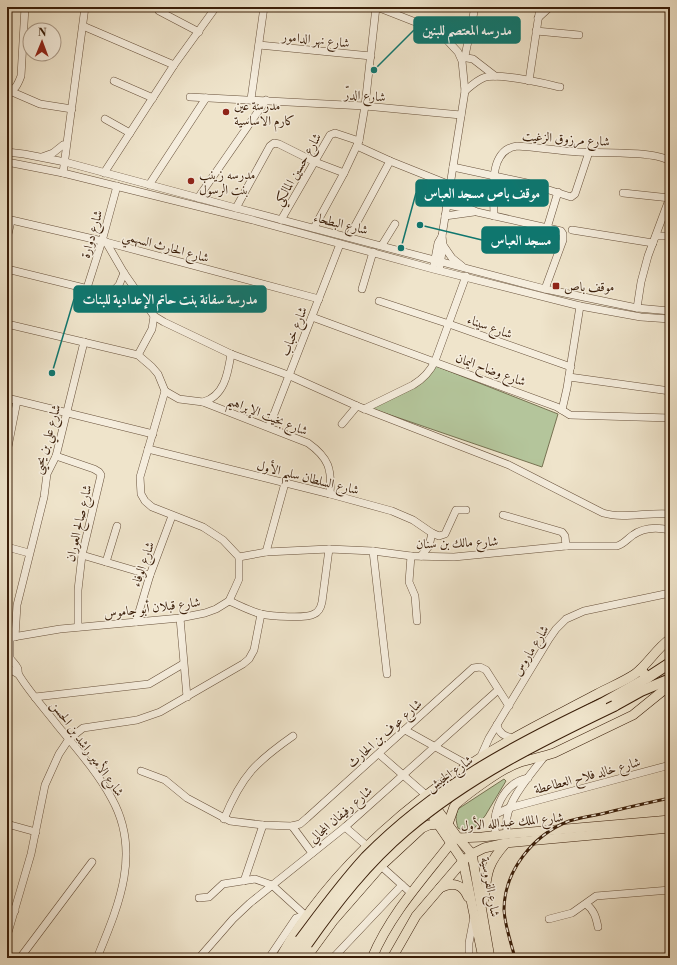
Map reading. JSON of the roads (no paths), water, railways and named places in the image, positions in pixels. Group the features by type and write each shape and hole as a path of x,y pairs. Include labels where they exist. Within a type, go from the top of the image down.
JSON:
{"highway":[{"name":"شارع الجيش","path":"286,958 295,940 366,858 418,810 473,771 508,750 601,704 644,674 670,662"},
{"name":"شارع الجيش","path":"295,940 335,906 378,856 428,812 479,777 517,755 641,691 670,679"},
{"name":"شارع الجيش","path":"295,940 297,958"}],"main road":[{"path":"280,958 295,940 306,917 334,881 367,846 423,797 468,765 512,738 632,676 644,674 658,649 670,639"},
{"path":"448,824 456,804 513,765 544,757 624,720 642,709 670,685"},
{"name":"شارع الفروسية","path":"423,797 448,824 463,861 472,907 478,915 490,958"},
{"name":"شارع الفروسية","path":"423,797 438,824 454,841 472,854 476,868 478,915 483,958"},
{"name":"شارع الملك عبدالله الأول","path":"392,958 416,916 463,861 472,854 507,838 670,820"},
{"path":"306,958 333,921 381,866 422,828 429,825 438,824"},
{"name":"شارع الملك عبدالله الأول","path":"372,958 384,930 411,893 454,841 496,835 507,838 670,828"},
{"path":"478,915 488,870 495,854 507,838"},
{"path":"437,890 449,884 460,886 467,894 472,907"}],"street":[{"path":"9,92 16,87 21,76 25,7"},
{"path":"61,172 68,139 85,7"},
{"path":"104,173 174,65 216,7"},
{"path":"251,100 264,7"},
{"path":"314,228 358,144 365,106 376,7 434,31 452,45 462,56 473,59 495,76"},
{"path":"436,270 443,245 442,236 444,216 465,91 462,56 475,7"},
{"path":"529,81 540,7"},
{"path":"538,18 550,7"},
{"path":"159,11 199,32"},
{"path":"83,26 174,65"},
{"path":"536,31 579,35"},
{"name":"شارع نهر الدامور","path":"259,45 371,56"},
{"path":"465,91 472,84 483,78 495,76 560,87"},
{"path":"114,81 153,98"},
{"path":"9,92 40,104 72,109"},
{"name":"شارع الدرّ","path":"190,97 365,106 461,115"},
{"path":"149,184 206,98"},
{"path":"198,198 266,100"},
{"path":"104,119 130,133"},
{"name":"شارع حسين المالكي","path":"281,220 332,133 358,144 390,161 450,185"},
{"path":"41,157 53,153 62,145 64,141 68,139"},
{"path":"236,208 272,144 274,143 279,144 314,162 344,173"},
{"path":"62,145 63,162"},
{"name":"شارع مرزوق الزغيت","path":"494,216 494,176 499,157 507,149 513,146 646,155 670,161"},
{"name":"شارع البطحاء","path":"7,152 63,162 463,268 545,288 639,308 670,311"},
{"path":"453,167 527,183 570,197 574,195 590,152"},
{"path":"349,237 390,161"},
{"name":"شارع البطحاء","path":"7,162 61,172 253,220 436,270 466,276 580,306 641,317 670,319"},
{"name":"شارع دوارة","path":"87,288 104,242 117,186"},
{"path":"547,228 558,192"},
{"path":"623,193 670,197 643,275 639,308 641,317"},
{"path":"446,205 470,209 476,212 561,231 564,236 545,288"},
{"path":"444,216 476,212"},
{"path":"7,239 9,220"},
{"name":"شارع الحارث السهمي","path":"9,220 104,242 319,299"},
{"path":"382,246 395,224"},
{"path":"572,230 653,243"},
{"path":"438,261 438,243 442,236"},
{"path":"656,236 670,236"},
{"path":"104,242 154,316 164,322 231,354 288,375 364,409 509,465 603,513 617,515 646,513 670,514"},
{"name":"شارع خباب","path":"269,427 340,244"},
{"path":"443,245 452,258 463,268"},
{"path":"362,288 373,252"},
{"path":"7,269 145,303"},
{"path":"110,294 119,285 124,273"},
{"name":"شارع سيناء","path":"466,276 449,324 571,367"},
{"path":"364,409 420,382 429,373 449,324 379,301"},
{"path":"562,410 571,367 580,306"},
{"path":"138,355 152,329 154,316"},
{"name":"شارع وضاح اليمان","path":"312,317 557,407 570,415 670,418"},
{"path":"7,324 138,355 158,374 164,391 140,477 141,494 145,501 152,507 172,516 186,519 214,534 223,540 239,556 239,579 229,600 261,614 299,616 315,614 320,609 322,602 329,549"},
{"name":"شارع علي بن يحيى","path":"8,656 10,637 29,553 44,497 47,474 56,456 84,342"},
{"path":"203,402 217,393 222,386 228,372 231,354"},
{"path":"569,377 670,391"},
{"name":"شارع بخيت الإبراهيم","path":"164,391 179,399 203,402 269,427 299,439 314,448 324,459 330,469 330,494"},
{"path":"7,398 153,434"},
{"path":"7,452 17,401"},
{"path":"342,424 357,406"},
{"name":"شارع السلطان سليم الأول","path":"148,449 330,494 398,513 413,520 432,533"},
{"name":"شارع صالح العوران","path":"56,456 94,469 99,472 101,476 82,555 78,590 78,627"},
{"path":"266,552 285,483"},
{"path":"421,556 429,546 432,533 439,536 445,534 455,512 458,509 466,510"},
{"path":"504,515 562,532 565,536 566,546"},
{"name":"شارع الوفاء","path":"136,622 150,575 172,516"},
{"path":"106,562 116,526"},
{"name":"شارع مالك بن سنان","path":"239,556 266,552 329,549 373,551 411,556 454,556 566,546 617,546 622,544 636,532 658,528 670,530"},
{"path":"7,547 29,553"},
{"path":"373,551 387,674"},
{"path":"82,555 150,575"},
{"path":"411,556 409,582 415,596 417,621"},
{"name":"شارع ماروس","path":"482,756 486,744 549,639 556,628 566,619 584,610 670,593"},
{"name":"شارع قبلان أبو جاموس","path":"10,637 78,627 180,618 205,613 220,607 229,600"},
{"path":"7,936 15,912 36,832 45,785 59,754 69,739 83,728 137,720 151,716 244,664 254,650 261,614"},
{"path":"180,618 187,697"},
{"name":"شارع الأمير راشد بن الحسن","path":"8,656 18,669 18,674"},
{"path":"35,697 149,684 183,664"},
{"name":"شارع الأمير راشد بن الحسن","path":"7,666 18,674 69,739 112,798 120,814 124,828 126,865 124,884 117,908 97,958"},
{"name":"شارع عوف بن الحارث","path":"292,826 296,826 304,821 473,668 480,667 486,670 509,706"},
{"name":"شارع رفيفان المجالي","path":"199,958 237,915 345,827 498,690"},
{"path":"497,725 502,734 512,738"},
{"path":"405,730 468,765"},
{"path":"224,818 233,797 246,776 264,757 293,736"},
{"name":"شارع الفروسية","path":"379,754 403,774 423,797"},
{"path":"507,838 506,821 509,808 518,792 544,757"},
{"name":"شارع خالد فلاح العطاعطة","path":"496,814 509,808 536,805 670,765"},
{"path":"141,771 164,780 187,798 224,818 239,822 263,825 292,826 312,853"},
{"path":"496,835 494,825 500,800 511,785 518,780 528,778"},
{"path":"7,824 36,832"},
{"path":"244,881 263,825"},
{"path":"345,827 367,846"},
{"path":"20,958 92,862"},
{"path":"381,866 411,893"},
{"path":"199,898 209,896 223,884 255,879 272,885 306,917"},
{"path":"333,958 402,885"},
{"path":"549,919 572,913 596,896 670,890"},
{"path":"586,904 590,907 594,914 598,927"},
{"path":"7,907 15,912"},
{"path":"469,958 469,943 478,915"},
{"path":"269,958 295,940"}],"railway":[{"path":"515,958 508,934 504,910 505,896 515,868 533,845 544,835 569,821 670,798"}],"place":[{"name":"مدرسه المعتصم للبنين","path":"374,70"},
{"name":"مدرسة عين كارم الاساسية","path":"226,112"},
{"name":"مدرسه زينب بنت الرسول","path":"191,181"},
{"name":"مسجد العباس","path":"420,225"},
{"name":"موقف باص مسجد العباس","path":"401,248"},
{"name":"موقف باص","path":"556,286"},
{"name":"مدرسة سفانة بنت حاتم الإعدادية للبنات","path":"52,373"}]}
